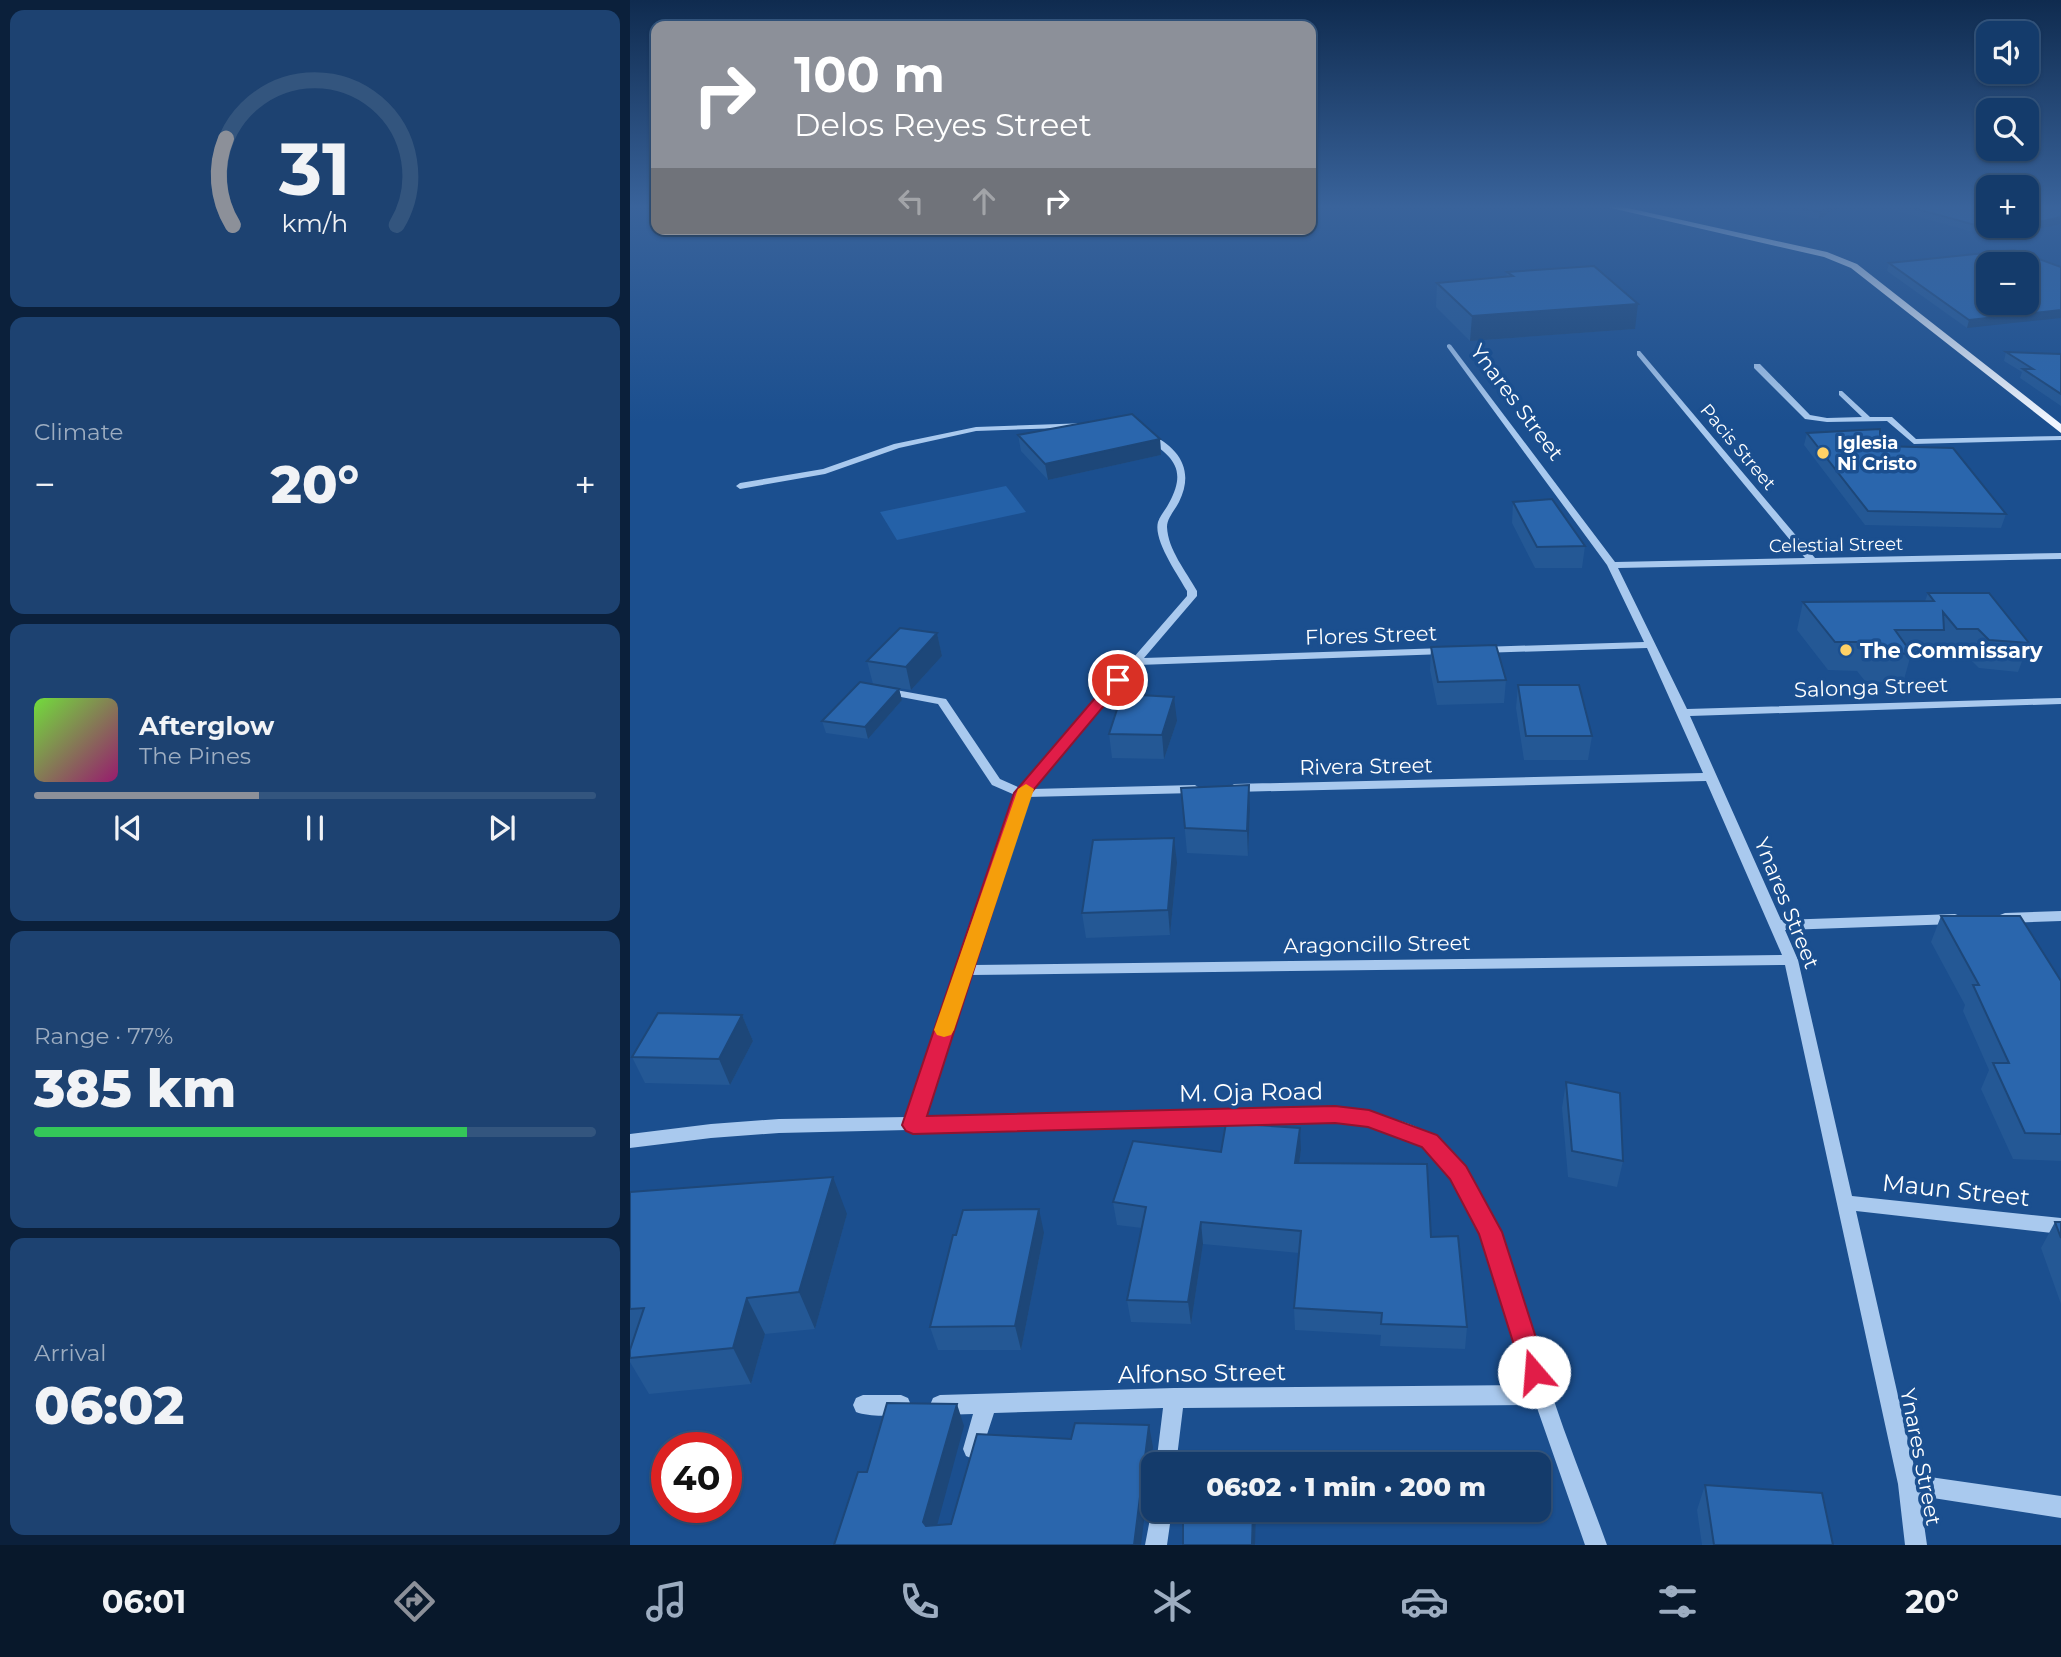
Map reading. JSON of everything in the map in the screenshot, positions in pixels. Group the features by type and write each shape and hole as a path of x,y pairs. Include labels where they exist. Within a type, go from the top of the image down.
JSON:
{"main road":[{"path":"1868,277 2057,423 2061,430"}],"street":[{"name":"Ynares Street","path":"1449,346 1612,565 1683,713 1791,960 1908,1484 1916,1545"},
{"name":"Pacis Street","path":"1640,354 1812,561"},
{"path":"1757,366 1808,417 1827,420 1889,419 1914,442 2061,438"},
{"path":"1842,393 1868,419"},
{"path":"740,486 825,471 897,446 976,429 1098,424"},
{"path":"913,1125 1022,793 1192,596 1165,543 1162,523 1180,494 1181,474 1178,460 1136,425"},
{"name":"Celestial Street","path":"1612,565 2061,556"},
{"path":"1469,651 1651,645"},
{"name":"Flores Street","path":"1134,662 1455,651"},
{"path":"872,689 942,701 996,782 1022,793"},
{"name":"Salonga Street","path":"1683,713 2061,701"},
{"name":"Rivera Street","path":"1022,793 1710,777"},
{"path":"1993,918 2061,916"},
{"path":"1777,925 1966,919"},
{"name":"Aragoncillo Street","path":"964,970 1791,960"},
{"name":"M. Oja Road","path":"630,1141 779,1126 1335,1114 1369,1119 1430,1141 1458,1173 1490,1232 1542,1395 1595,1545"},
{"name":"Maun Street","path":"1847,1203 2061,1226"},
{"name":"Alfonso Street","path":"863,1405 986,1405 1174,1398 1542,1395"},
{"path":"1168,1452 1174,1398"},
{"path":"968,1469 986,1405"},
{"path":"1908,1484 2061,1507"},
{"path":"1156,1545 1159,1522"}],"shaded area":[{"path":"1006,486 1026,512 897,540 880,512"}],"building":[{"path":"1501,277 1607,277 1638,304 1472,316 1437,283"},
{"path":"1909,277 1976,277 1976,315 2015,315 1969,320"},
{"path":"2039,277 2061,277 2061,310 2039,312"},
{"path":"2006,352 2061,354 2061,394 2023,369 2033,369"},
{"path":"1132,414 1160,439 1045,464 1018,435"},
{"path":"1880,429 1880,446 1953,448 2006,514 1868,511 1807,433"},
{"path":"1552,499 1585,546 1537,547 1513,502"},
{"path":"1928,593 1989,593 2029,643 1989,640 1978,629 1957,629 1943,612 1944,630 1895,630 1912,654 1873,652 1865,642 1835,642 1803,602 1934,601"},
{"path":"900,628 937,633 906,667 867,661"},
{"path":"1496,645 1506,680 1438,682 1431,647"},
{"path":"860,682 899,689 865,727 822,721"},
{"path":"1518,685 1579,685 1592,736 1526,736"},
{"path":"1122,694 1174,697 1162,735 1109,734"},
{"path":"1249,785 1247,831 1185,828 1181,788"},
{"path":"1174,838 1168,910 1082,913 1093,840"},
{"path":"1941,916 2020,916 2061,981 2061,1134 2025,1133 1993,1063 2009,1063 1973,985 1979,985"},
{"path":"658,1013 742,1015 719,1059 632,1057"},
{"path":"1566,1082 1620,1093 1623,1161 1572,1151"},
{"path":"1226,1123 1300,1128 1295,1163 1427,1164 1431,1237 1458,1236 1467,1327 1381,1324 1382,1313 1294,1308 1301,1231 1201,1222 1188,1302 1127,1300 1146,1207 1113,1202 1133,1141 1221,1152"},
{"path":"833,1177 799,1292 747,1298 733,1348 630,1358 630,1350 644,1308 630,1309 630,1192"},
{"path":"1039,1209 1015,1326 930,1327 953,1235 956,1235 963,1210"},
{"path":"2055,1222 2061,1222 2061,1238"},
{"path":"887,1403 957,1404 923,1522 926,1526 951,1524 977,1434 1071,1439 1075,1423 1149,1425 1146,1452 1141,1452 1141,1489 1134,1545 834,1545 858,1472 867,1472"},
{"path":"1705,1485 1822,1493 1833,1545 1714,1545"},
{"path":"1183,1522 1253,1522 1252,1545 1183,1545"}],"slow traffic":[{"path":"944,1030 1022,793 1026,789"}],"place":[{"name":"Iglesia Ni Cristo","path":"1823,453"},
{"name":"The Commissary","path":"1846,650"}],"route":[{"path":"1118,680 1022,793 913,1125 1335,1114 1369,1119 1430,1141 1458,1173 1490,1232 1534,1372"}]}
